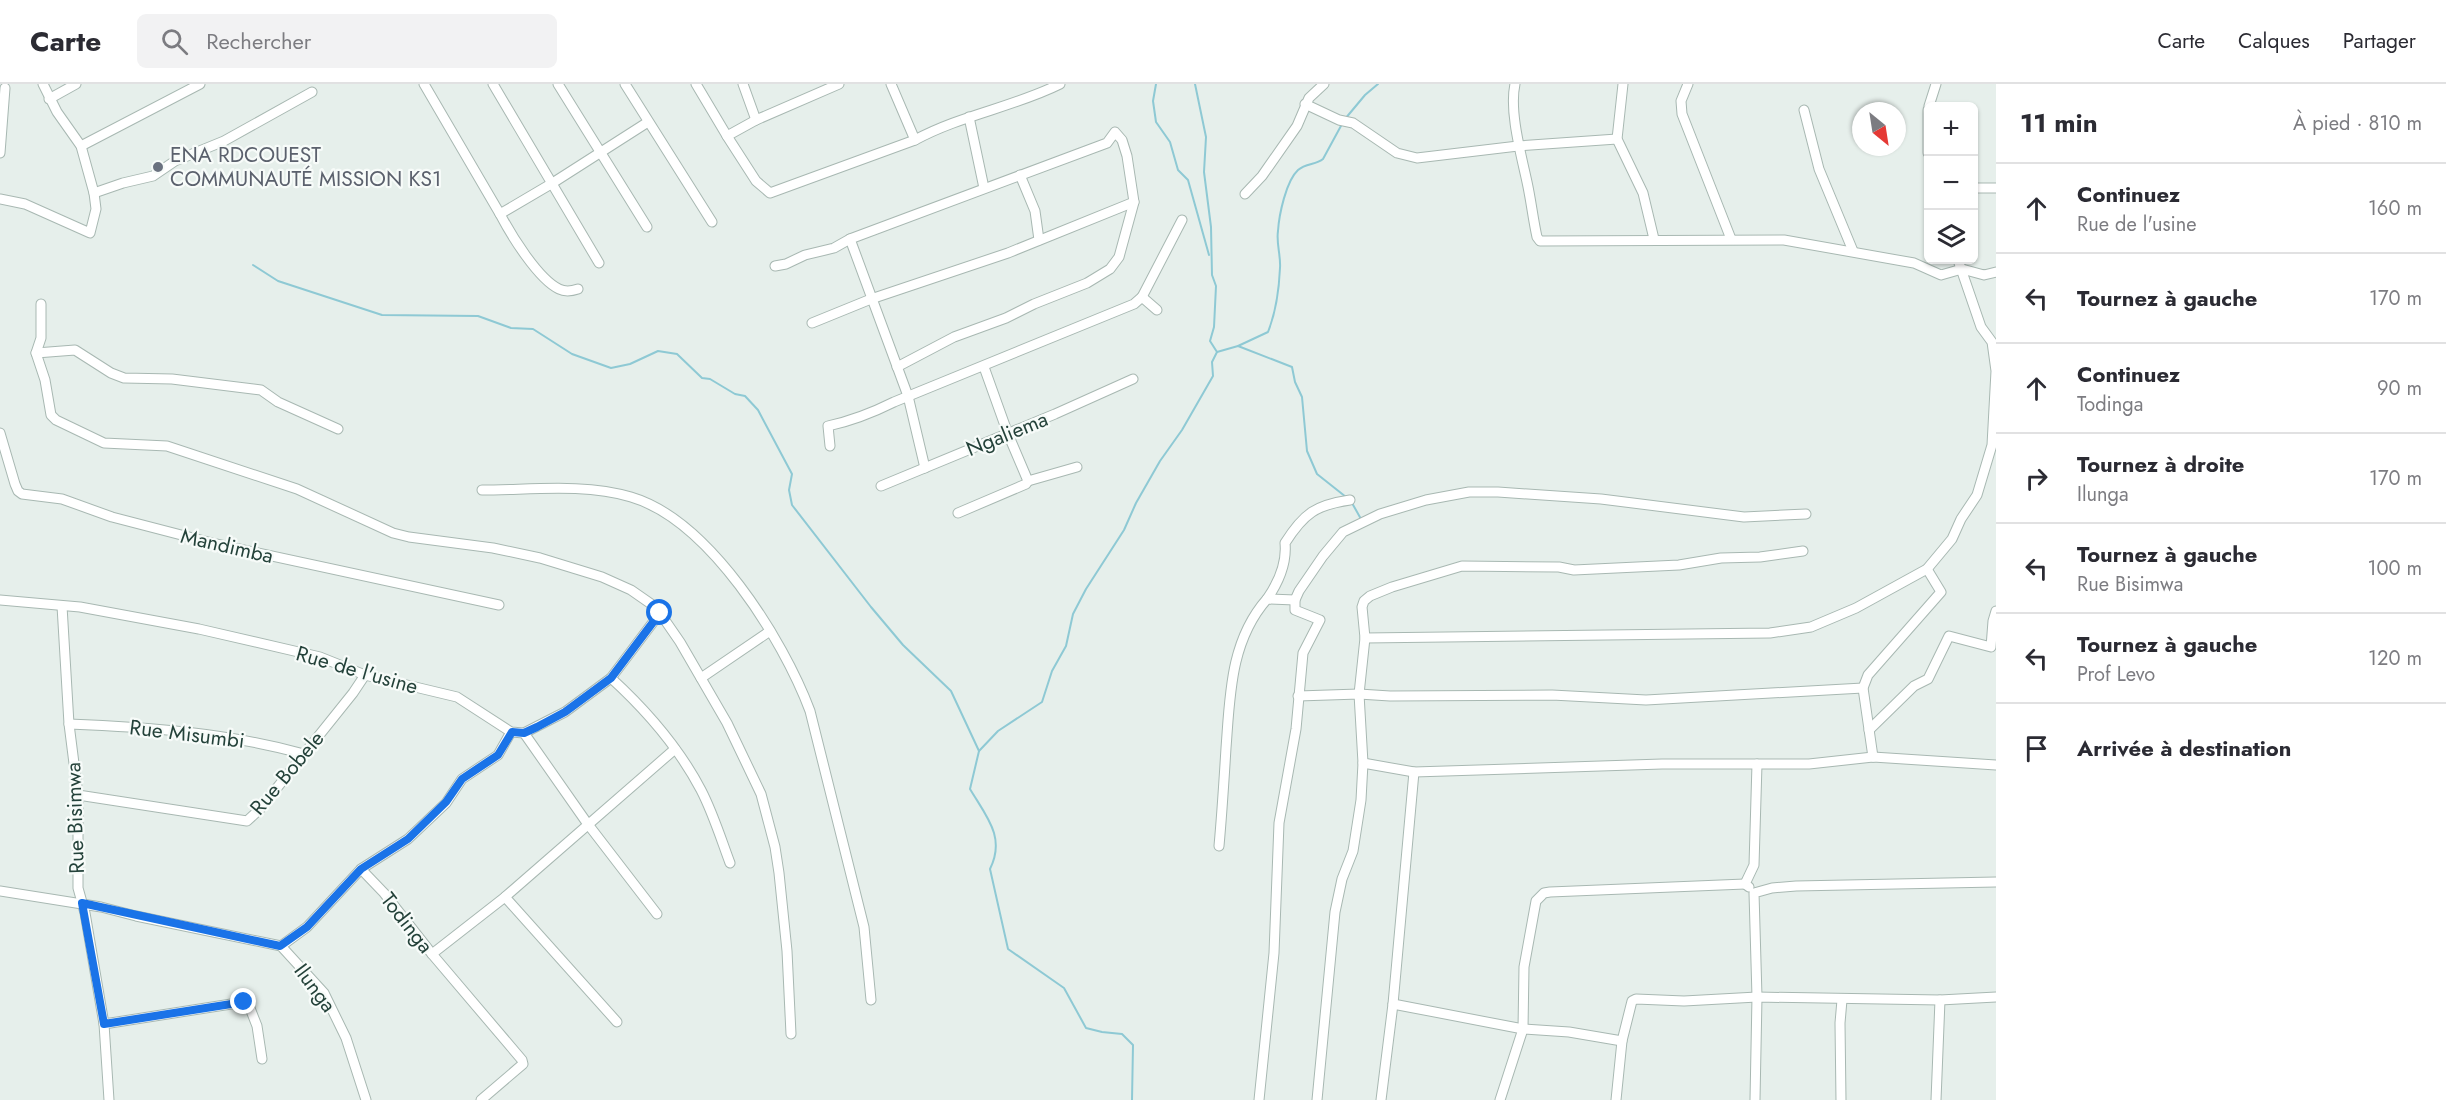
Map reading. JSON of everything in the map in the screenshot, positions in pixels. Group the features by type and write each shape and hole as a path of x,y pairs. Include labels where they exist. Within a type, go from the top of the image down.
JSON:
{"street":[{"path":"0,199 25,204 90,233 95,214 94,193 81,146 49,99 43,84"},
{"path":"49,99 76,84"},
{"path":"81,146 200,84"},
{"path":"424,84 524,252 560,289 568,291 578,289"},
{"path":"493,84 599,263"},
{"path":"558,84 647,227"},
{"path":"625,84 712,222"},
{"path":"696,84 756,181 770,193 915,140 969,117 1039,94 1060,84"},
{"path":"743,84 756,120"},
{"path":"727,136 756,120 839,84"},
{"path":"891,84 915,140"},
{"path":"1245,194 1262,176 1297,126 1305,104 1324,84"},
{"path":"1515,84 1512,97 1518,146 1528,183 1537,237 1540,241 1784,240 1914,262 1941,275 1960,264"},
{"path":"1623,84 1617,139 1643,193 1654,239"},
{"path":"1688,84 1681,101 1682,114 1731,239"},
{"path":"1931,102 1936,84"},
{"path":"0,153 5,88"},
{"path":"94,193 123,183 153,177 175,161 224,141 312,92"},
{"path":"1305,104 1339,120 1353,123 1397,153 1417,158 1518,146 1617,139"},
{"path":"1804,110 1819,169 1853,251"},
{"path":"969,117 984,188"},
{"path":"500,214 552,184 648,122"},
{"path":"775,266 834,248 850,239 1107,143 1115,132 1122,141 1127,156 1134,202 1119,257 1110,269 1087,283 1006,318 954,337 897,367"},
{"path":"1020,175 1035,211 1039,240"},
{"path":"1978,188 1996,188"},
{"path":"812,323 871,299 971,266 1134,202"},
{"path":"830,446 828,426 870,414 908,396 1134,304 1142,297 1182,220"},
{"path":"850,239 908,396 925,468"},
{"path":"1960,264 1984,275 1996,272"},
{"path":"1365,638 1770,633 1810,627 1856,608 1927,569 1952,539 1961,519 1977,495 1992,445 1996,371 1992,342 1981,327 1960,264"},
{"path":"1142,297 1157,310"},
{"path":"41,304 41,338 36,353 43,373 51,415 56,420 104,443 166,446 297,489 409,537 493,548 540,558 611,581 631,590 654,606 727,723 761,794 770,825 779,873 787,951 791,1034"},
{"path":"36,353 75,350 111,373 124,378 172,379 261,390 278,402 338,429"},
{"path":"984,367 1028,481"},
{"name":"Ngaliema","path":"880,486 1008,434 1133,379"},
{"name":"Mandimba","path":"0,433 15,484 22,494 62,499 112,517 216,544 499,605"},
{"path":"958,513 1026,484 1028,481 1077,467"},
{"path":"482,490 600,491 632,497 661,510 686,526 721,562 771,631 799,681 810,711 864,927 871,1000"},
{"path":"1259,1100 1274,954 1279,823 1296,729 1303,653 1320,620 1295,610 1295,600 1323,556 1349,528 1380,514 1426,500 1469,492 1601,499 1744,517 1806,514"},
{"path":"1220,846 1231,678 1242,640 1258,609 1280,578 1286,554 1285,543 1297,526 1317,507 1350,500"},
{"path":"1317,1100 1335,912 1342,879 1353,851 1361,800 1363,763 1359,694 1365,638 1362,607 1364,601 1370,596 1423,576 1462,566 1559,567 1574,570 1679,565 1722,558 1760,557 1803,551"},
{"path":"1873,757 1863,688 1868,675 1941,592 1927,569"},
{"path":"1267,599 1295,600"},
{"name":"Rue de l'usine","path":"0,600 62,606 199,629 320,657 365,675 457,697 512,732 524,733"},
{"name":"Rue Bisimwa","path":"62,606 69,724 78,795 78,888 104,1024 109,1100"},
{"path":"1869,730 1914,686 1928,679 1949,636 1991,647 1996,611"},
{"path":"657,914 587,824 524,733 565,712 611,678 660,613"},
{"path":"701,678 771,631"},
{"name":"Rue Bobele","path":"78,795 247,821 260,809 365,675"},
{"path":"611,678 647,713 675,749 702,792 730,863"},
{"path":"1298,696 1552,695 1646,700 1863,688"},
{"name":"Rue Misumbi","path":"69,724 168,730 260,743 304,754"},
{"path":"280,946 307,927 361,869 408,839 446,802 462,779 498,755 512,732"},
{"path":"432,954 505,897 675,749"},
{"path":"1363,763 1414,772 1662,764 1809,764 1873,757 1996,765"},
{"path":"1745,884 1754,865 1757,764"},
{"path":"1381,1100 1393,1004 1414,772"},
{"name":"Todinga","path":"361,869 384,893 523,1064 481,1100"},
{"path":"1754,893 1772,888 1796,886 1996,882"},
{"path":"1500,1100 1523,1029 1524,967 1536,901 1539,896 1550,892 1745,884 1754,893 1757,998 1755,1100"},
{"name":"Ilunga","path":"0,891 82,903 280,946 324,993 346,1038 366,1100"},
{"path":"505,897 616,1022"},
{"path":"1616,1100 1622,1041 1632,1001 1636,999 1684,1001 1757,998 1842,1000 1996,997"},
{"path":"1936,1100 1940,999"},
{"path":"1841,1100 1842,1000"},
{"path":"104,1024 244,1002 248,1003 257,1026 262,1059"},
{"path":"1393,1004 1523,1029 1569,1032 1622,1041"}],"waterway":[{"path":"1156,84 1153,101 1156,122 1170,142 1178,170 1188,180 1209,255"},
{"path":"1195,84 1206,137 1204,172 1211,227 1212,275 1216,286 1214,327 1210,341 1217,352"},
{"path":"1345,119 1365,95 1378,84"},
{"path":"1217,352 1238,346 1268,332 1278,293 1280,263 1278,236 1280,216 1287,190 1298,170 1323,159 1342,124"},
{"path":"253,265 278,281 382,315 478,316 511,328 533,329 572,354 611,368 630,364 658,351 677,354 702,378 710,379 735,394 745,396 758,410 792,474 789,490 792,505 903,645 951,691 979,751"},
{"path":"1238,346 1292,367 1295,382 1302,397 1307,451 1317,474 1346,497"},
{"path":"1132,1100 1133,1045 1122,1034 1086,1028 1064,988 1008,949 990,869 996,847 995,837 988,818 970,789 979,751 998,731 1042,702 1052,671 1066,646 1073,614 1086,589 1124,530 1136,503 1160,461 1182,430 1213,376 1212,362 1217,352"},
{"path":"1352,503 1361,519"}],"place":[{"name":"ENA RDCOUEST COMMUNAUTÉ MISSION KS1","path":"158,167"}],"route":[{"path":"244,1002 104,1024 82,903 280,946 286,943 307,927 361,869 408,839 446,802 462,779 498,755 512,732 524,733 565,712 611,678 660,613"}]}
